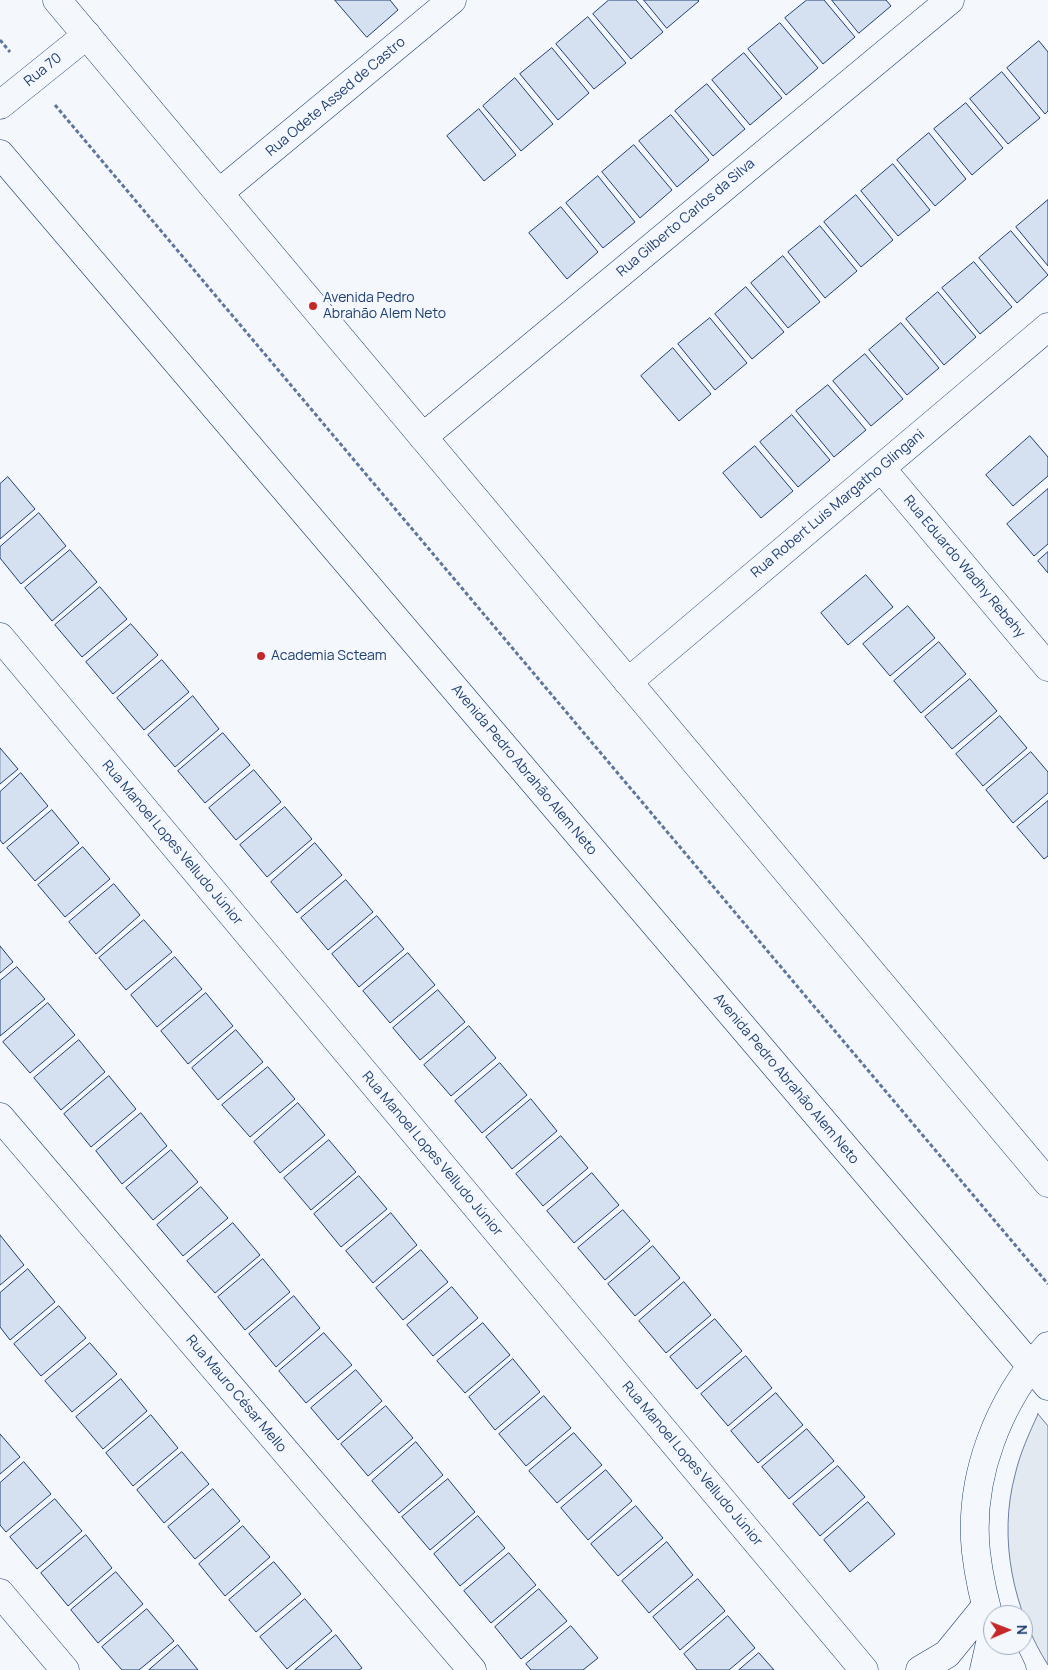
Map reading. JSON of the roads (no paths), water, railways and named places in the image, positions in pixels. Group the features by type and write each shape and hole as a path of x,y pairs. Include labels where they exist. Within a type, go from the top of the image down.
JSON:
{"street":[{"path":"57,0 1048,1183"},
{"name":"Rua Odete Assed de Castro","path":"219,193 452,0"},
{"name":"Rua Gilberto Carlos da Silva","path":"423,436 950,0"},
{"name":"Rua 70","path":"0,105 87,35"},
{"name":"Avenida Pedro Abrahão Alem Neto","path":"0,154 1039,1355 1048,1386"},
{"name":"Rua Robert Luis Margatho Glingani","path":"628,682 1048,326"},
{"name":"Rua Eduardo Wadhy Rebehy","path":"881,468 1048,667"},
{"name":"Rua Manoel Lopes Velludo Júnior","path":"0,637 864,1670"},
{"name":"Rua Mauro César Mello","path":"0,1117 472,1670"},
{"path":"987,1605 976,1550 976,1508 982,1468 995,1429 1013,1392 1039,1355"},
{"path":"0,1593 65,1670"},
{"path":"920,1670 947,1654 983,1628"},
{"path":"984,1670 986,1655"},
{"path":"1005,1655 1012,1670"}],"place":[{"name":"Avenida Pedro Abrahão Alem Neto","path":"313,306"},
{"name":"Academia Scteam","path":"261,656"}]}
